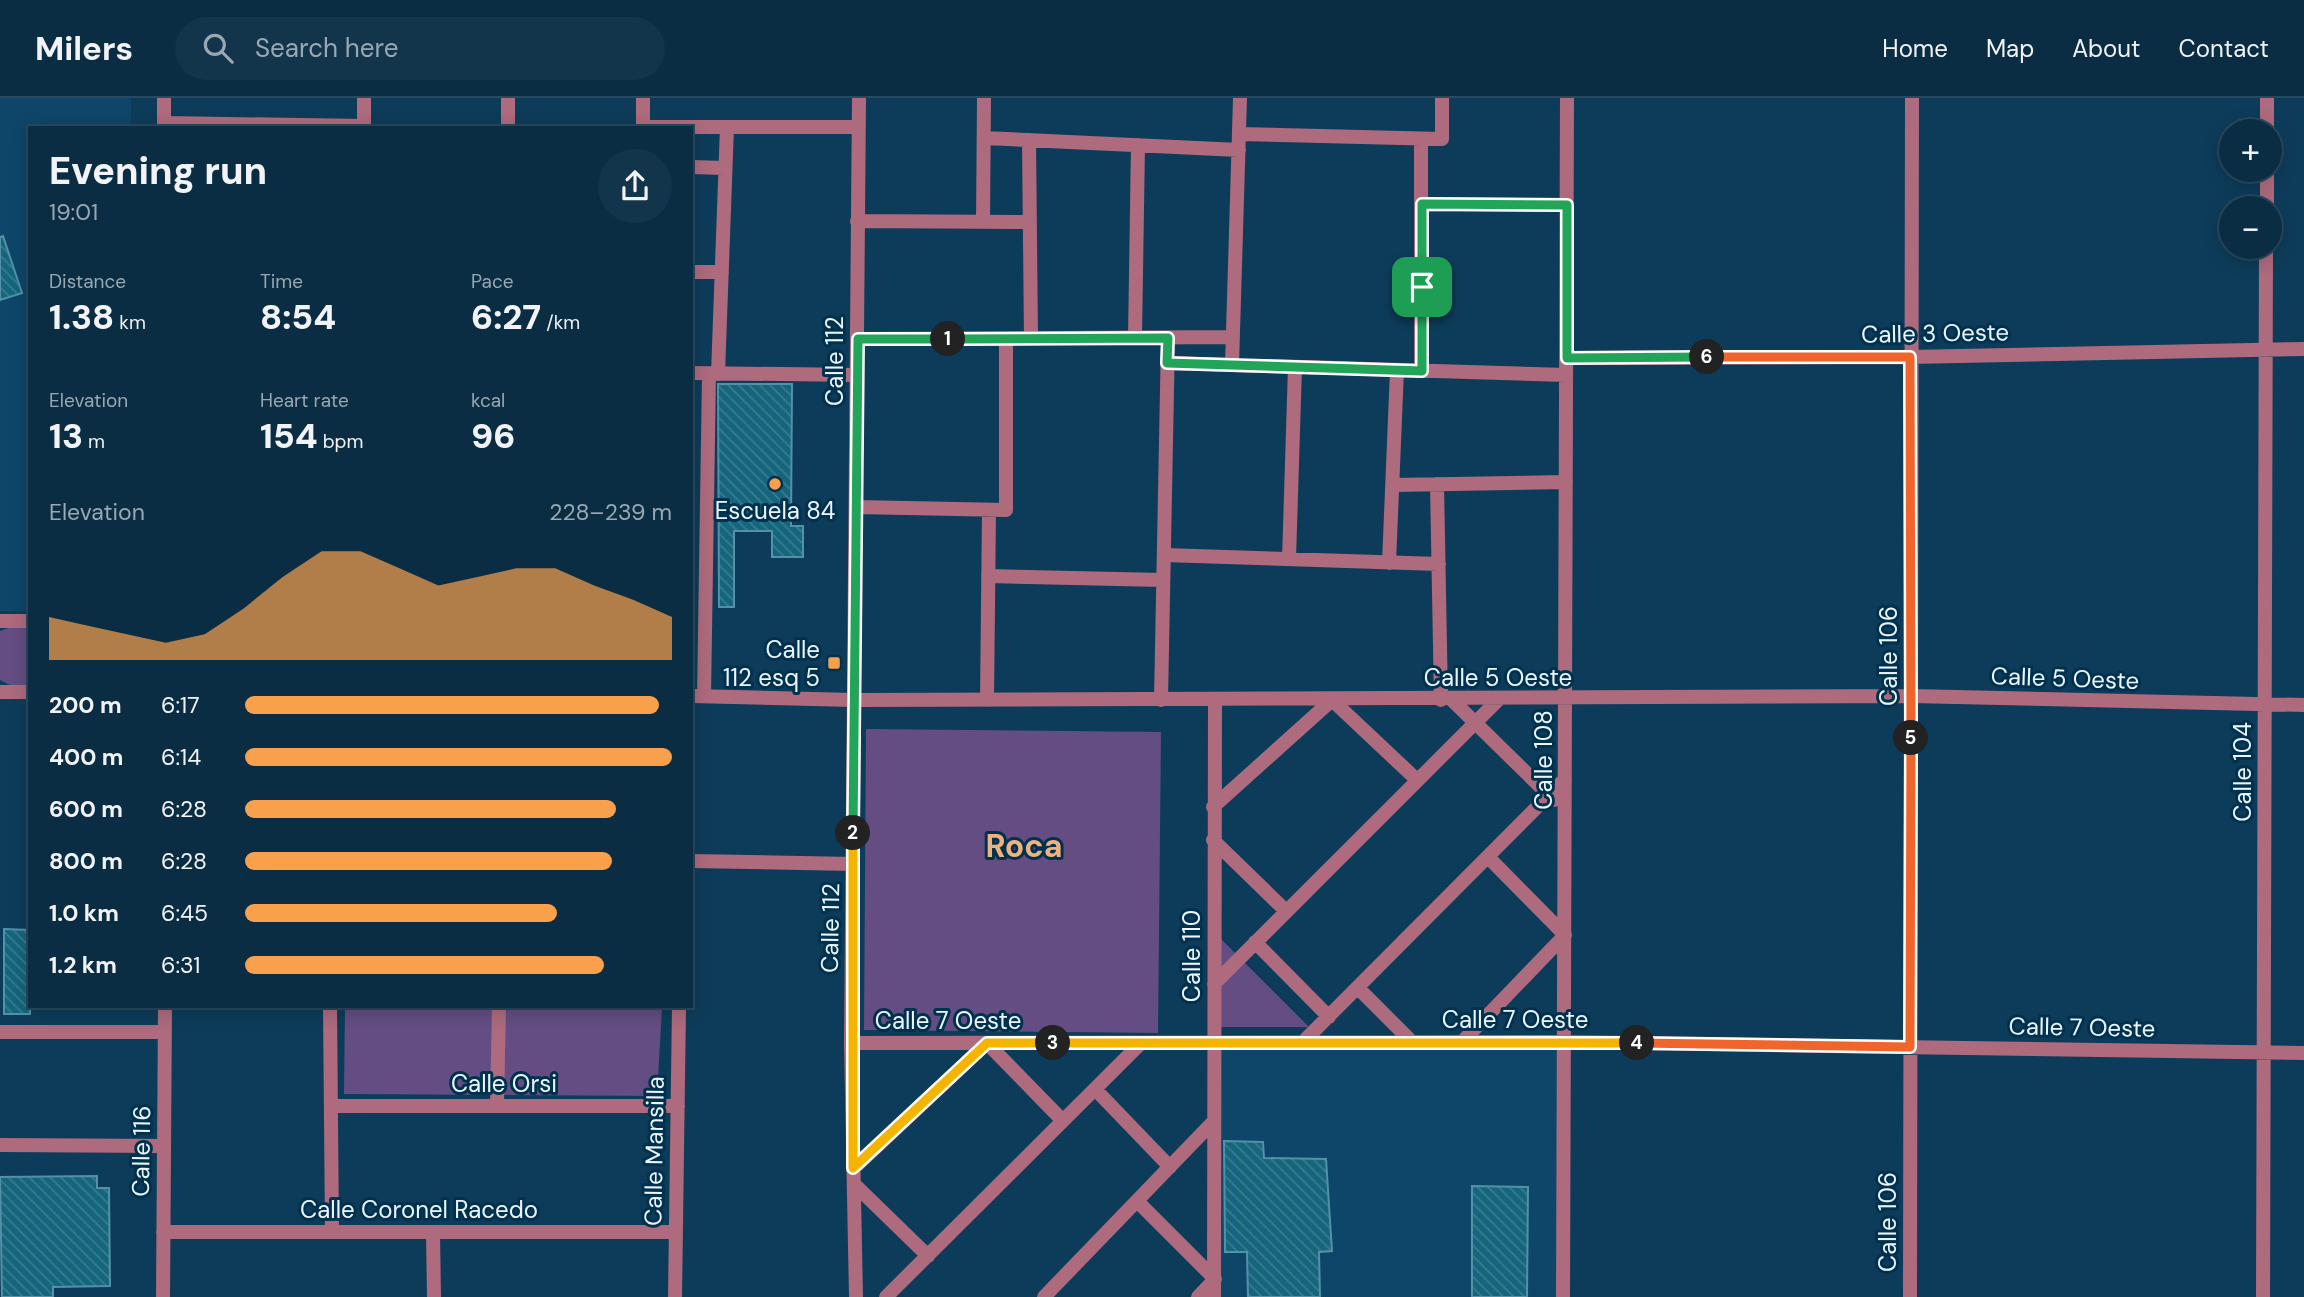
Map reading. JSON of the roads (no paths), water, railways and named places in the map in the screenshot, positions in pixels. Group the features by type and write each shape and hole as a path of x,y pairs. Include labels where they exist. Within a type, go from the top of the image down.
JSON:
{"street":[{"path":"164,98 164,125 291,126"},
{"path":"364,98 364,126"},
{"path":"508,98 508,126"},
{"path":"643,98 643,126"},
{"name":"Calle 112","path":"856,1297 851,1043 859,98"},
{"path":"983,222 984,98"},
{"path":"1232,365 1240,98"},
{"path":"1239,134 1442,139 1442,98"},
{"name":"Calle 108","path":"1563,1297 1567,98"},
{"name":"Calle 106","path":"1910,1297 1912,98"},
{"path":"2267,98 2267,119"},
{"path":"693,127 859,127"},
{"path":"698,696 699,555 722,272 727,127"},
{"path":"984,138 1239,150"},
{"path":"1422,139 1422,371"},
{"path":"1029,140 1031,338"},
{"path":"1135,338 1138,145"},
{"path":"693,167 725,168"},
{"path":"1422,204 1567,205"},
{"path":"858,221 1030,222"},
{"name":"Calle 104","path":"2263,1297 2266,259"},
{"path":"693,272 722,272"},
{"path":"858,339 1233,337"},
{"path":"1161,700 1168,338"},
{"path":"856,507 1006,510 1006,339"},
{"name":"Calle 3 Oeste","path":"1567,358 1910,357 2304,349"},
{"path":"1167,363 1566,375"},
{"path":"1289,559 1295,367"},
{"path":"1390,563 1397,370"},
{"path":"693,373 857,375"},
{"path":"1393,485 1566,482"},
{"path":"1437,484 1447,700 1475,722 1565,811"},
{"path":"986,700 989,510"},
{"path":"1164,555 1439,564"},
{"path":"988,576 1163,580"},
{"path":"0,621 28,621"},
{"path":"0,692 28,692"},
{"name":"Calle 5 Oeste","path":"698,696 854,700 1565,700 1911,696 2304,705"},
{"name":"Calle 110","path":"1214,1297 1215,700"},
{"path":"1213,807 1332,700 1417,780"},
{"path":"1214,984 1498,700"},
{"path":"1303,1042 1565,779"},
{"path":"1213,840 1286,911"},
{"path":"1462,1042 1565,935 1488,857"},
{"path":"693,861 853,864"},
{"path":"1255,942 1329,1017"},
{"path":"1358,988 1412,1042"},
{"name":"Calle 116","path":"163,1297 165,1008"},
{"path":"330,1008 332,1232"},
{"path":"497,1106 499,1008"},
{"name":"Calle Mansilla","path":"675,1297 679,1008"},
{"path":"0,1032 165,1032"},
{"name":"Calle 7 Oeste","path":"851,1043 1564,1041 2304,1053"},
{"path":"853,1168 987,1043 1063,1121"},
{"path":"886,1297 1141,1043"},
{"path":"1095,1090 1170,1167"},
{"name":"Calle Orsi","path":"331,1106 678,1106"},
{"path":"1044,1297 1213,1122"},
{"path":"0,1145 164,1146"},
{"path":"854,1184 928,1256"},
{"path":"1137,1201 1215,1279 1198,1297"},
{"name":"Calle Coronel Racedo","path":"163,1232 676,1232"},
{"path":"433,1232 434,1297"}],"place":[{"name":"Escuela 84","path":"775,484"},
{"name":"Calle 112 esq 5","path":"834,663"}],"district":[{"name":"Roca","path":"1024,846"}]}
